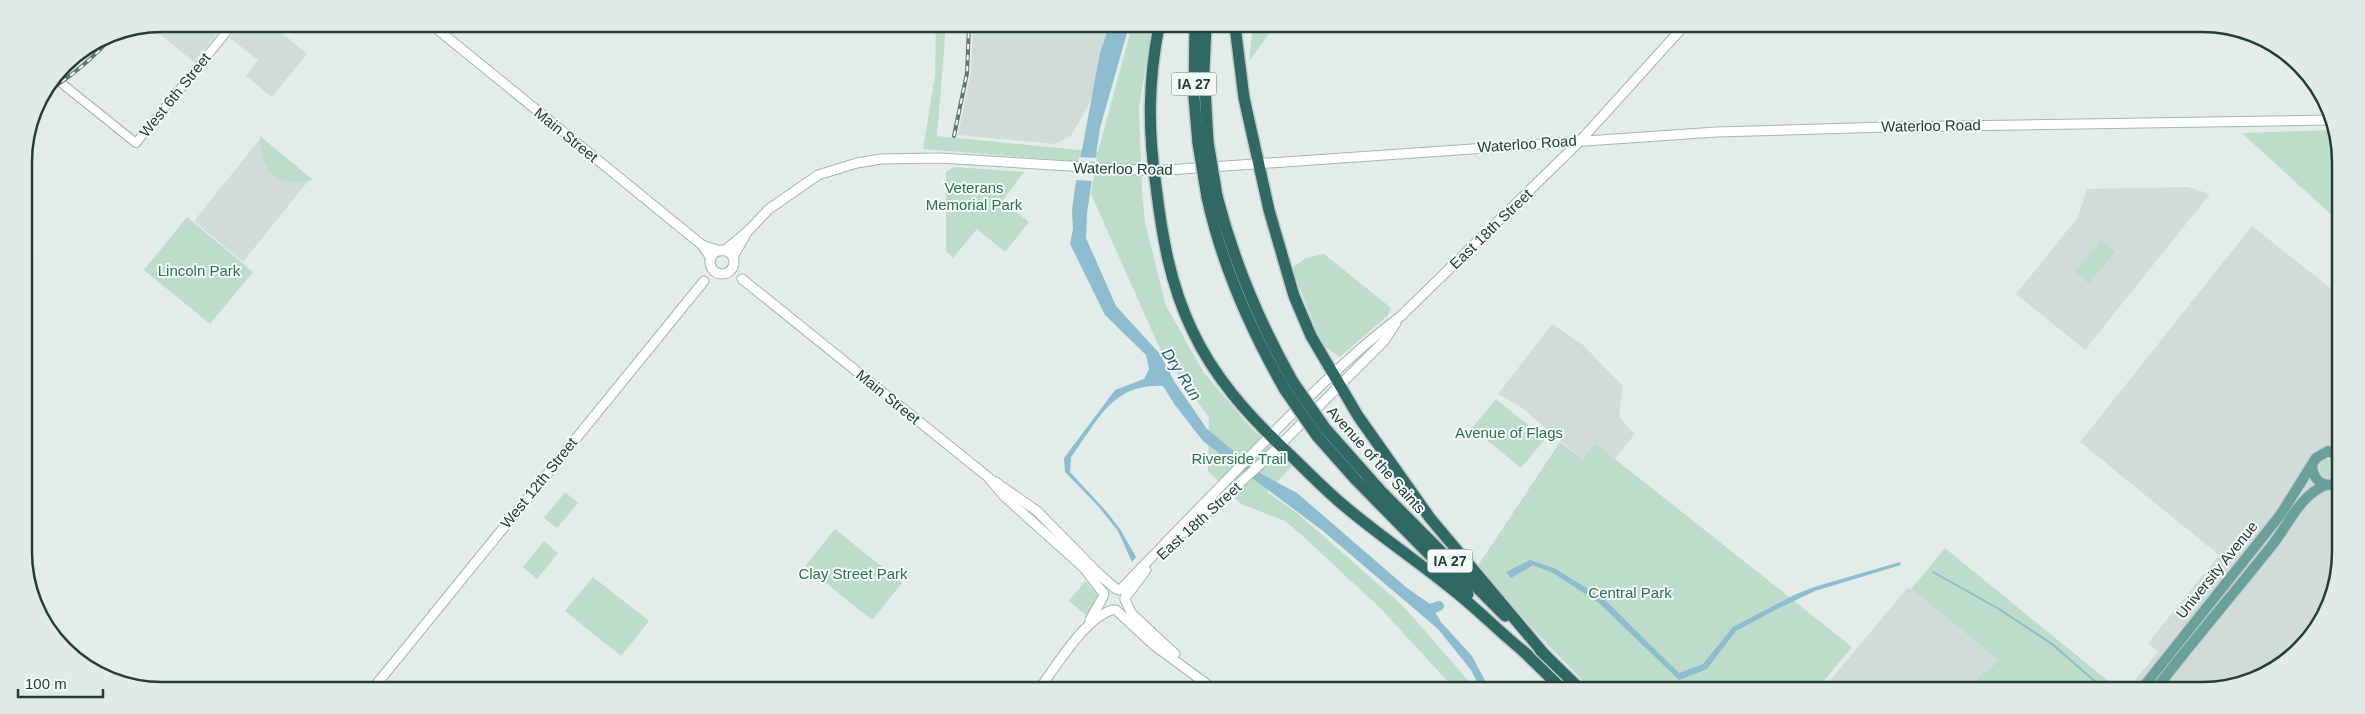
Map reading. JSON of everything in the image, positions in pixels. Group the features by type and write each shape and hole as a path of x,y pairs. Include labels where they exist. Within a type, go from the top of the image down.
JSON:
{"highway":[{"path":"1158,33 1151,68 1150,87 1153,172 1164,245 1184,313 1214,370 1240,405 1280,446 1342,504 1449,587 1528,655"},
{"name":"Avenue of the Saints","path":"1195,33 1194,88 1212,197 1249,294 1289,386 1356,480 1554,681"},
{"name":"Avenue of the Saints","path":"1203,142 1206,33"},
{"path":"1236,33 1244,98 1271,217 1294,296 1311,336 1382,452 1430,518 1545,655"},
{"name":"Avenue of the Saints","path":"1321,432 1572,681"}],"main road":[{"name":"Main Street","path":"441,33 702,245 722,251 733,259 742,279"},
{"name":"East 18th Street","path":"1121,594 1253,452 1377,333 1401,316 1580,141 1678,33"},
{"name":"Waterloo Road","path":"711,262 747,232 769,209 802,184 818,175 857,164 899,158 940,158 1153,172 1260,165 1376,154 1735,131 1887,126 2326,120"},
{"name":"Waterloo Road","path":"722,273 732,269 733,259 747,232"},
{"name":"Main Street","path":"702,245 711,262 722,273 742,279 988,477 1011,491 1037,511 1121,594 1132,614 1185,666 1204,681"},
{"name":"West 12th Street","path":"378,682 704,281 711,262"},
{"name":"West 12th Street","path":"704,281 722,273"},
{"name":"East 18th Street","path":"1121,594 1180,536 1280,446 1384,341 1401,316"},
{"path":"2325,485 2315,477 2312,466 2320,454 2332,452"},
{"name":"University Avenue","path":"2210,611 2237,570 2281,514 2312,466"},
{"name":"Main Street","path":"988,477 1005,497 1084,568 1104,595"},
{"name":"University Avenue","path":"2149,681 2274,542 2305,498 2313,491 2332,483"},
{"path":"1045,682 1075,641 1104,595 1110,589 1121,594 1122,607 1098,616 1075,641"},
{"path":"1104,595 1105,606 1114,610"},
{"name":"Main Street","path":"1114,610 1155,646 1185,666"},
{"path":"2162,681 2180,658 2184,645 2210,611"}],"street":[{"name":"West 6th Street","path":"60,82 136,143 226,33"}],"shaded area":[{"path":"159,33 218,33 194,62"},
{"path":"234,33 282,33 307,54 272,97 246,76 258,60 230,38"},
{"path":"973,33 1108,33 1096,91 1071,136 1055,144 958,135 971,71"},
{"path":"259,140 309,180 243,262 194,221"},
{"path":"2188,187 2210,194 2085,350 2016,294 2078,217 2087,189"},
{"path":"2252,226 2332,289 2331,569 2323,601 2306,631 2282,655 2268,664 2252,672 2228,679 2211,681 2134,681 2158,652 2148,643 2219,555 2080,442"},
{"path":"1552,324 1583,345 1623,386 1619,417 1635,434 1615,459 1595,443 1582,459 1522,408 1498,394"},
{"path":"1908,587 1998,660 1988,672 1983,672 1975,681 1830,681"}],"green space":[{"name":"Riverside Trail","path":"936,33 945,33 937,136 1098,152 1130,33 1151,33 1139,108 1142,192 1145,222 1166,306 1204,373 1252,429 1292,466 1267,492 1297,513 1403,606 1469,681 1448,681 1381,609 1305,538 1285,521 1241,504 1208,471 1209,418 1160,349 1091,194 1096,163 923,149 935,75"},
{"path":"1252,33 1270,33 1249,61"},
{"path":"2328,130 2332,154 2332,216 2242,133"},
{"path":"260,136 313,180 290,182 281,180 273,175 263,159"},
{"name":"Veterans Memorial Park","path":"954,167 1024,172 1002,201 1029,222 1005,252 977,229 953,258 946,251 946,172"},
{"name":"Lincoln Park","path":"187,217 253,272 210,324 144,270"},
{"path":"2101,240 2115,252 2089,284 2075,272"},
{"path":"1324,254 1391,308 1388,315 1340,357 1322,345 1292,268 1306,258"},
{"name":"Avenue of Flags","path":"1496,399 1545,439 1521,468 1472,428"},
{"name":"Central Park","path":"1560,442 1582,459 1595,443 1852,647 1824,681 1583,681 1477,567"},
{"path":"2325,460 2332,460 2332,478 2325,478 2320,473 2320,465"},
{"path":"565,492 578,503 557,528 544,518"},
{"name":"Clay Street Park","path":"835,529 902,583 872,620 805,566"},
{"path":"544,541 558,553 537,579 523,567"},
{"path":"1945,548 2108,681 1975,681 1983,672 1988,672 1998,660 1911,589"},
{"path":"593,577 649,621 621,656 565,611"},
{"path":"1085,581 1101,598 1087,616 1069,601"}],"water":[{"path":"1107,33 1127,33 1100,128 1087,213 1086,238 1116,306 1160,354 1174,381 1207,429 1263,475 1297,493 1407,588 1430,604 1441,622 1472,656 1485,681 1477,681 1471,670 1438,629 1323,531 1203,441 1163,386 1146,387 1131,391 1119,398 1099,418 1071,457 1070,472 1120,529 1136,557 1132,562 1118,531 1098,506 1065,472 1064,458 1115,390 1144,379 1149,369 1146,355 1105,315 1070,244 1073,229 1072,211 1075,187 1100,53"},
{"path":"1530,560 1556,569 1605,600 1679,673 1703,664 1733,627 1794,595 1814,587 1900,562 1901,565 1815,591 1777,609 1736,631 1707,669 1679,680 1599,603 1553,573 1533,565 1511,578 1506,572"}],"pier":[{"path":"1079,157 1097,158 1093,181 1074,180"}],"waterway":[{"path":"1933,572 1999,609 2052,644 2095,681"},
{"name":"Dry Run","path":"1422,607 1428,610 1439,606"}],"railway":[{"path":"954,136 967,73 969,33"},
{"path":"58,84 102,48"}]}
